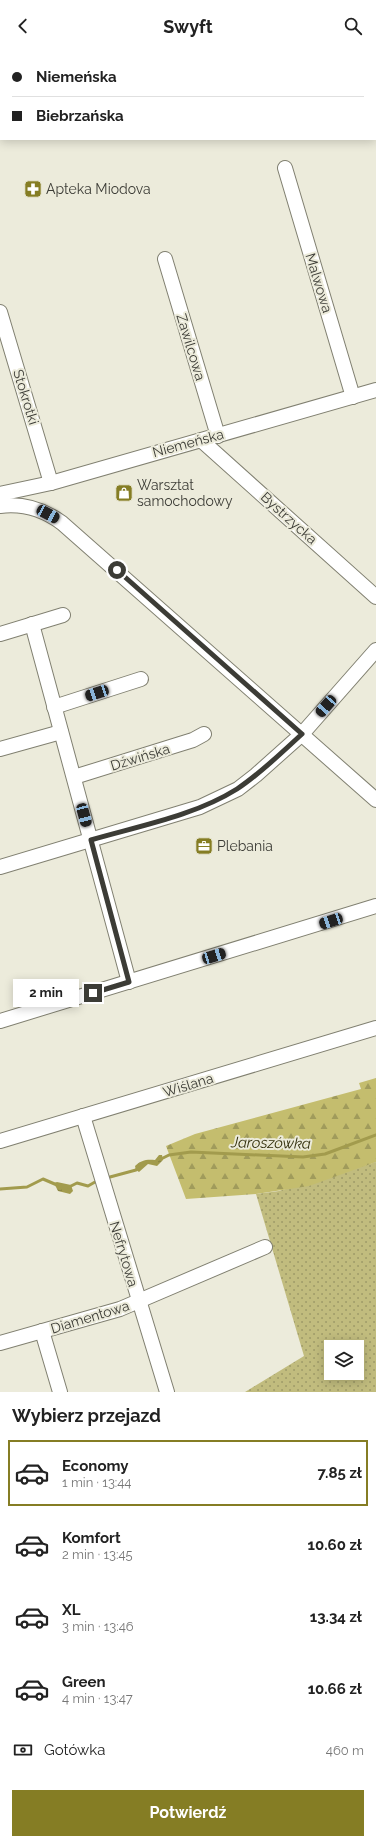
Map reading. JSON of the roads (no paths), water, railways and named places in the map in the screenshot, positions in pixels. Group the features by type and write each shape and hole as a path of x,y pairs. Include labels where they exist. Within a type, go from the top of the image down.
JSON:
{"street":[{"name":"Malwowa","path":"285,168 353,397"},
{"name":"Zawilcowa","path":"165,259 218,436"},
{"name":"Stokrotki","path":"0,312 51,483"},
{"name":"Niemeńska","path":"0,494 51,483 376,390"},
{"name":"Bystrzycka","path":"201,440 376,597"},
{"path":"0,506 28,506 39,510 62,523 376,800"},
{"path":"0,634 63,615"},
{"path":"32,624 129,982"},
{"path":"0,868 193,810 238,789 302,734 376,650"},
{"path":"54,707 141,679"},
{"path":"0,749 61,732"},
{"name":"Dźwińska","path":"74,777 193,740 204,734"},
{"path":"0,1021 376,906"},
{"name":"Wiślana","path":"0,1141 376,1028"},
{"name":"Nefrytowa","path":"82,1116 167,1392"},
{"name":"Diamentowa","path":"0,1343 120,1309 265,1246"},
{"path":"42,1331 60,1392"}],"water":[{"path":"159,1155 162,1155 163,1160 157,1166 148,1164 139,1172 136,1170 135,1166 140,1162 155,1160"},
{"path":"57,1182 71,1185 73,1191 70,1194 58,1191 54,1183"}],"waterway":[{"name":"Jaroszówka","path":"161,1159 169,1155 191,1152 303,1157 325,1154 376,1135"},
{"name":"Jaroszówka","path":"110,1177 136,1170 138,1167"},
{"name":"Jaroszówka","path":"0,1189 27,1187 43,1179 57,1185"},
{"name":"Jaroszówka","path":"69,1187 77,1183 88,1186 95,1182"}],"place":[{"name":"Apteka Miodova","path":"33,189"},
{"name":"Warsztat samochodowy","path":"124,493"},
{"name":"Plebania","path":"204,846"}]}
